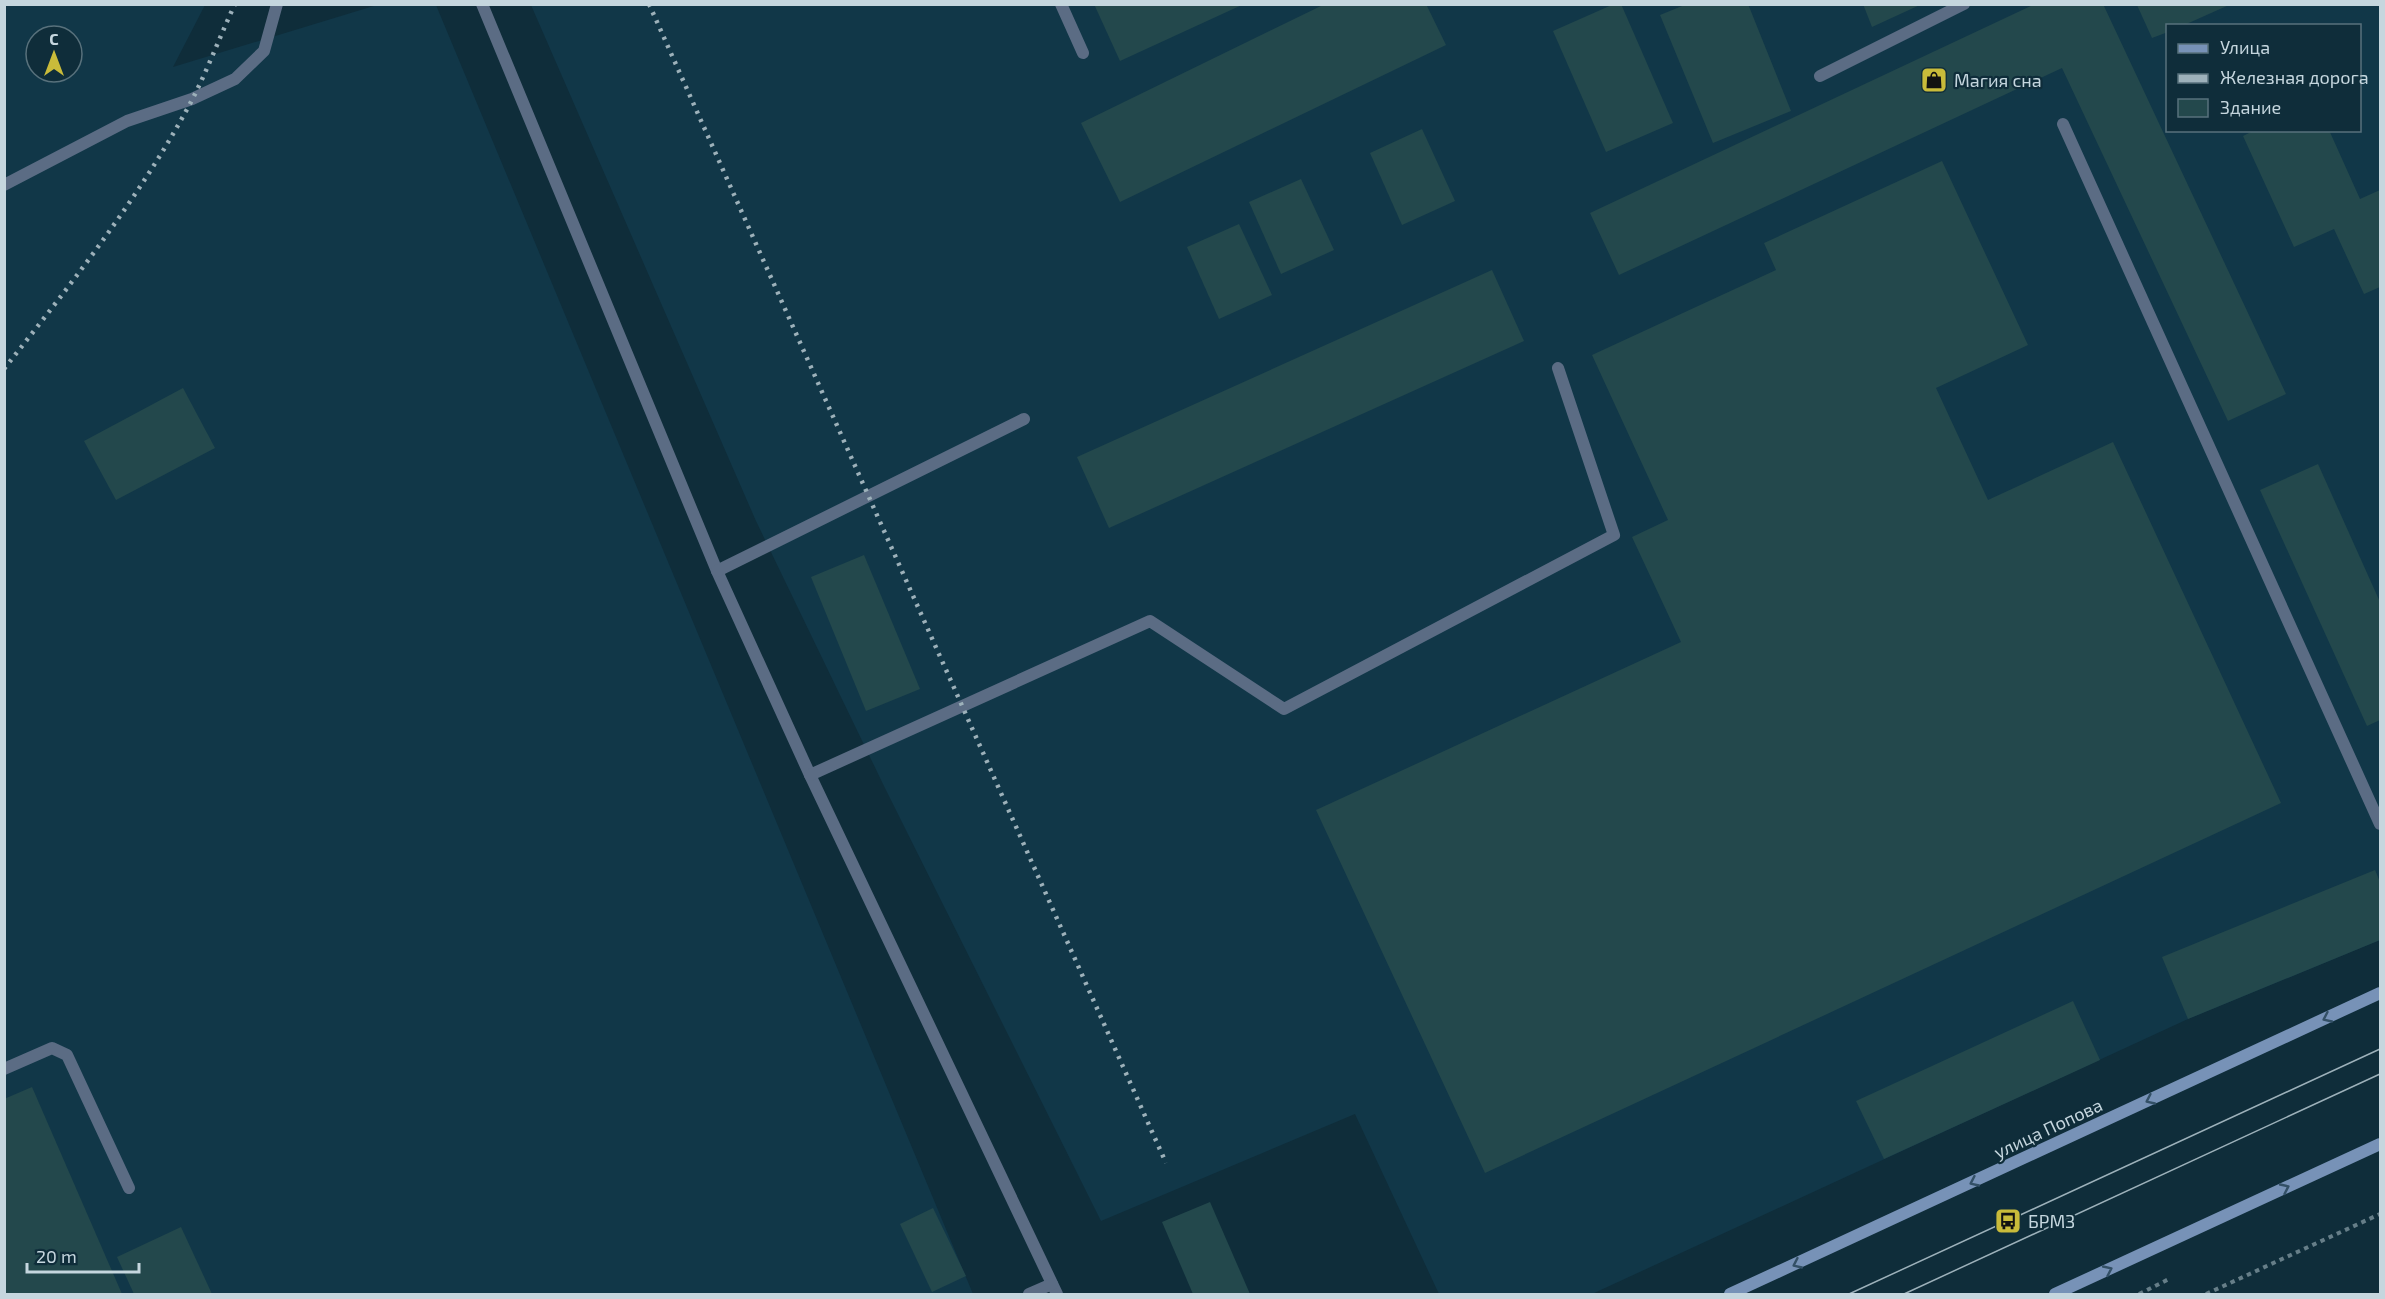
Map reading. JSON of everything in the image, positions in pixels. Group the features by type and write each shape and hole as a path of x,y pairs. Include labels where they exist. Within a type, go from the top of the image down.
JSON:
{"main road":[{"name":"улица Попова","path":"1730,1294 2380,993"},
{"path":"2055,1294 2380,1144"}],"lane":[{"path":"4,185 127,121 192,99 235,79 264,51 277,4"},
{"path":"482,4 717,572 810,775 1055,1289 1029,1294"},
{"path":"1061,4 1083,53"},
{"path":"1820,76 1964,4"},
{"path":"2063,124 2380,824"},
{"path":"810,775 1150,621 1284,709 1614,535 1558,368"},
{"path":"717,572 1024,419"},
{"path":"4,1069 52,1048 67,1055 129,1188"}],"path":[{"path":"2206,1294 2380,1214"},
{"path":"2139,1294 2171,1278"}],"shaded area":[{"path":"5,5 205,5 173,67 377,5 436,5 973,1294 5,1294"},
{"path":"531,5 2380,5 2380,940 2188,1019 1592,1294 1439,1294 1355,1114 1101,1221 883,784 756,521"}],"building":[{"path":"1094,4 1244,4 1120,61"},
{"path":"1325,4 1426,4 1446,45 1120,202 1081,123"},
{"path":"1614,4 1621,4 1673,123 1606,152 1553,31"},
{"path":"1687,4 1748,4 1791,111 1713,143 1660,15"},
{"path":"1863,4 1922,4 1872,27"},
{"path":"2035,4 2103,4 2286,394 2228,421 2062,68 1619,275 1590,213"},
{"path":"2137,5 2229,5 2186,24 2166,24 2166,33 2152,38"},
{"path":"1422,129 1455,201 1402,225 1370,153"},
{"path":"2251,132 2330,132 2360,199 2380,190 2380,287 2364,294 2334,229 2294,247 2243,136"},
{"path":"1942,161 2028,345 1936,388 1988,500 2113,442 2281,803 1485,1173 1316,810 1681,642 1632,537 1668,520 1592,355 1776,270 1764,243"},
{"path":"1301,179 1334,250 1281,274 1249,202"},
{"path":"1239,224 1272,295 1219,319 1187,247"},
{"path":"1492,270 1524,341 1109,528 1077,457"},
{"path":"183,388 215,448 116,500 84,441"},
{"path":"2318,464 2380,602 2380,720 2367,726 2260,490"},
{"path":"864,555 920,689 866,711 811,577"},
{"path":"2375,870 2380,882 2380,940 2188,1019 2162,957"},
{"path":"2073,1001 2100,1060 1884,1159 1856,1101"},
{"path":"32,1087 122,1294 4,1294 4,1099"},
{"path":"1210,1202 1250,1294 1193,1294 1162,1222"},
{"path":"933,1208 966,1276 932,1292 900,1224"},
{"path":"181,1227 212,1294 134,1294 117,1257"}],"tram line":[{"path":"1849,1294 2380,1049"},
{"path":"1904,1294 2380,1074"}],"railway":[{"path":"4,369 104,239 151,171 192,100 235,4"},
{"path":"649,4 1166,1163"}],"place":[{"name":"Магия сна","path":"1934,80"},
{"name":"БРМЗ","path":"2008,1221"}]}
